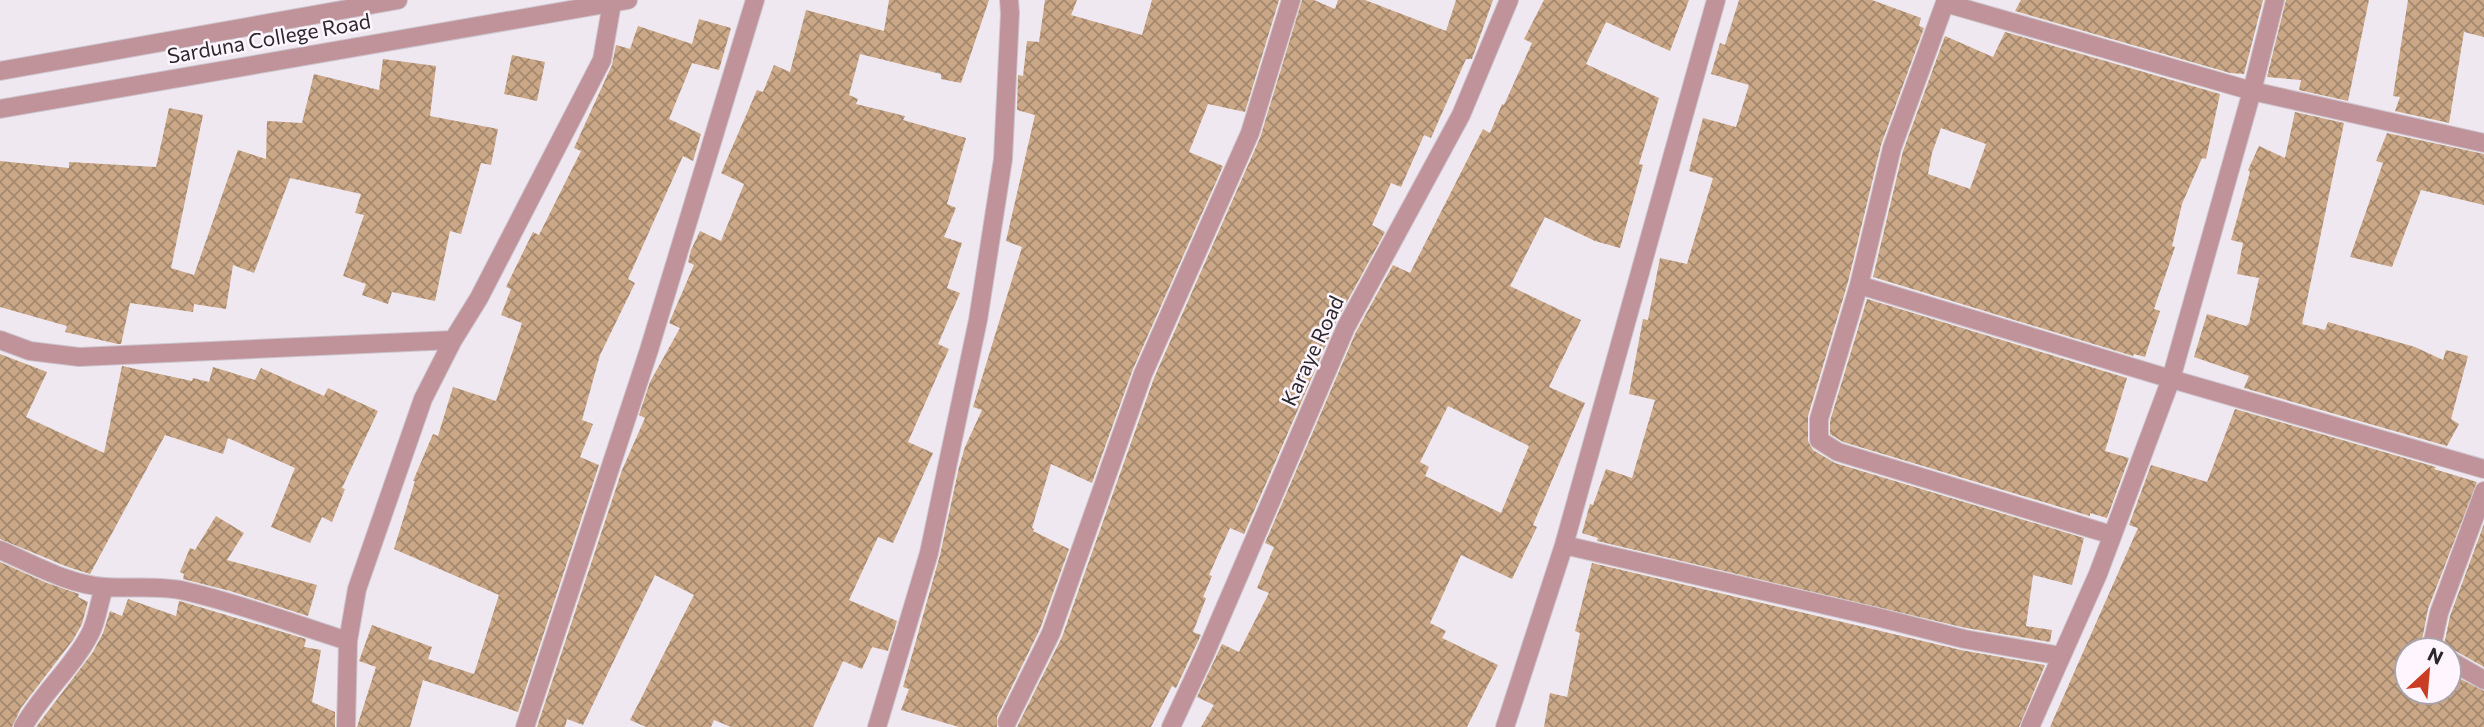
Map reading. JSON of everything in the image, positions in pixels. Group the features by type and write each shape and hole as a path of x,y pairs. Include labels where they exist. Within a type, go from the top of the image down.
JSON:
{"street":[{"path":"525,727 649,349 755,0"},
{"path":"877,727 929,553 978,320 1003,159 1009,0"},
{"path":"1007,722 1051,633 1143,374 1250,132 1291,0"},
{"name":"Karaye Road","path":"1171,727 1346,327 1461,115 1509,0"},
{"path":"1505,727 1564,545 1716,0"},
{"path":"2030,727 2112,535 2171,379 2252,92 2275,0"},
{"name":"Sarduna College Road","path":"0,71 388,1"},
{"path":"346,727 348,642 357,589 423,399 453,340 479,298 601,60 620,1"},
{"name":"Sarduna College Road","path":"0,109 620,1"},
{"path":"2112,535 1838,452 1819,440 1819,419 1859,285 1892,148 1945,1 2252,92 2484,143"},
{"path":"1859,285 2484,469"},
{"path":"0,340 30,351 79,357 453,340"},
{"path":"2434,636 2440,613 2484,491"},
{"path":"1564,545 1964,639 2061,656"},
{"path":"0,550 68,579 104,587 182,590 348,642"},
{"path":"23,727 35,705 64,671 90,634 104,587"},
{"path":"2463,668 2484,680"}],"building":[{"path":"889,0 989,0 961,83 941,79 941,74 860,54 849,95 858,99 856,104 905,116 903,120 966,138 947,204 956,208 944,237 962,243 947,288 960,293 938,344 949,349 908,442 933,453 893,543 878,537 849,600 897,621 888,651 872,647 862,669 843,661 813,727 731,727 714,720 711,727 646,727 630,720 694,595 655,575 583,725 567,719 565,727 537,727 622,470 645,418 639,415 650,382 680,328 669,323 694,265 688,262 691,250 700,231 721,241 744,184 721,173 757,90 763,92 774,65 790,72 806,10 884,31"},
{"path":"1045,0 1077,0 1071,15 1142,35 1152,0 1279,0 1245,112 1208,104 1189,152 1223,166 1133,369 1092,483 1051,464 1032,528 1033,531 1069,549 1040,629 997,717 997,727 959,727 901,710 909,689 903,687 940,555 959,467 982,410 973,407 1022,247 1006,241 1035,115 1017,110 1018,75 1023,76 1027,41 1039,42"},
{"path":"1302,0 1314,0 1335,9 1338,0 1365,0 1446,31 1456,0 1493,0 1472,59 1466,59 1431,138 1424,135 1401,187 1391,183 1372,225 1385,232 1336,322 1244,534 1230,528 1209,575 1212,576 1203,597 1206,598 1193,632 1201,635 1176,688 1172,686 1151,727 1017,727 1062,637 1154,378 1260,138"},
{"path":"1544,0 1689,0 1670,51 1606,22 1586,64 1659,98 1639,164 1643,165 1620,248 1595,241 1545,217 1510,286 1581,320 1549,387 1585,403 1533,525 1537,527 1512,579 1461,555 1430,623 1446,631 1442,638 1498,665 1467,727 1201,727 1214,705 1197,697 1222,644 1239,652 1269,593 1257,588 1274,547 1265,543 1356,332 1393,265 1410,273 1483,129 1490,133 1502,104 1504,105 1532,43 1524,39","holes":["1448,406 1529,446 1501,513 1425,476 1429,467 1420,462"]},
{"path":"1739,0 1872,0 1921,18 1919,26 1924,28 1881,145 1848,282 1808,416 1808,441 1813,450 1835,463 2084,538 2072,585 2033,575 2026,626 2052,630 2050,642 1966,628 1597,541 1598,538 1582,533 1590,504 1593,505 1606,469 1632,478 1655,400 1629,394 1643,319 1648,320 1660,258 1687,264 1713,178 1689,171 1703,118 1736,127 1749,85 1711,74 1720,43 1725,45"},
{"path":"2021,0 2263,0 2244,74 2230,73 2015,11"},
{"path":"2286,0 2369,0 2348,101 2299,90 2301,80 2267,77"},
{"path":"2408,0 2484,0 2484,37 2464,32 2449,123 2395,111 2400,97 2393,96"},
{"path":"699,19 731,28 719,70 692,63 669,119 701,134 693,161 683,156 628,279 635,283 600,355 582,420 593,424 580,457 599,465 518,712 423,680 410,727 357,727 376,667 359,661 372,625 432,647 428,659 474,674 499,595 394,549 413,481 433,434 438,436 453,387 496,401 522,323 501,315 511,289 506,287 533,232 539,235 581,151 574,148 612,65 616,45 630,49 638,26 692,44"},
{"path":"2005,32 2220,94 2206,159 2202,158 2182,204 2172,246 2175,247 2154,309 2160,311 2145,357 2133,356 1873,277 1903,151 1945,36 1993,57","holes":["1941,128 1986,144 1970,189 1928,174"]},
{"path":"512,55 545,62 537,101 504,94"},
{"path":"383,59 436,66 430,116 498,129 491,165 481,163 461,234 450,231 435,301 392,292 388,304 362,295 366,284 343,276 364,215 355,213 361,194 290,178 254,273 233,265 226,309 194,304 193,312 130,303 121,344 118,344 65,332 67,326 0,307 0,161 69,168 69,162 156,167 169,108 203,115 171,268 194,275 238,150 266,159 267,121 302,123 314,74 379,90"},
{"path":"2295,112 2344,123 2302,324 2325,330 2328,322 2415,347 2443,360 2446,350 2468,356 2451,419 2459,424 2447,446 2244,388 2249,376 2194,357 2207,314 2246,326 2249,323 2259,278 2237,274 2243,243 2231,240 2250,172 2248,170 2259,146 2285,158"},
{"path":"2387,133 2484,154 2484,205 2421,190 2392,267 2350,257 2383,163 2376,161"},
{"path":"1867,299 2127,378 2105,451 2129,458 2107,518 2090,513 2090,516 1843,442 1830,434 1830,421"},
{"path":"0,354 47,372 26,417 104,453 122,366 209,382 213,367 255,380 261,368 324,396 328,388 378,411 342,488 345,489 332,522 322,517 310,543 271,527 295,468 228,438 223,454 165,435 90,574 0,539"},
{"path":"2235,409 2436,467 2434,469 2477,482 2428,609 2423,636 2393,636 2393,706 2463,706 2463,680 2484,691 2484,727 2050,727 2138,528 2129,525 2151,465 2207,482"},
{"path":"216,516 244,533 227,560 317,585 308,616 183,579 184,574 180,572 190,548 195,550"},
{"path":"2484,524 2484,667 2463,655 2463,636 2446,636 2450,616"},
{"path":"0,562 79,594 78,597 88,602 82,624 73,640 21,708 12,727 0,727"},
{"path":"1592,563 1961,650 2045,665 2019,727 1544,727 1550,693 1567,697 1580,633 1575,631"},
{"path":"128,599 176,616 179,601 306,639 304,647 321,650 312,702 335,712 335,727 36,727 93,652 110,611 122,616"}]}
